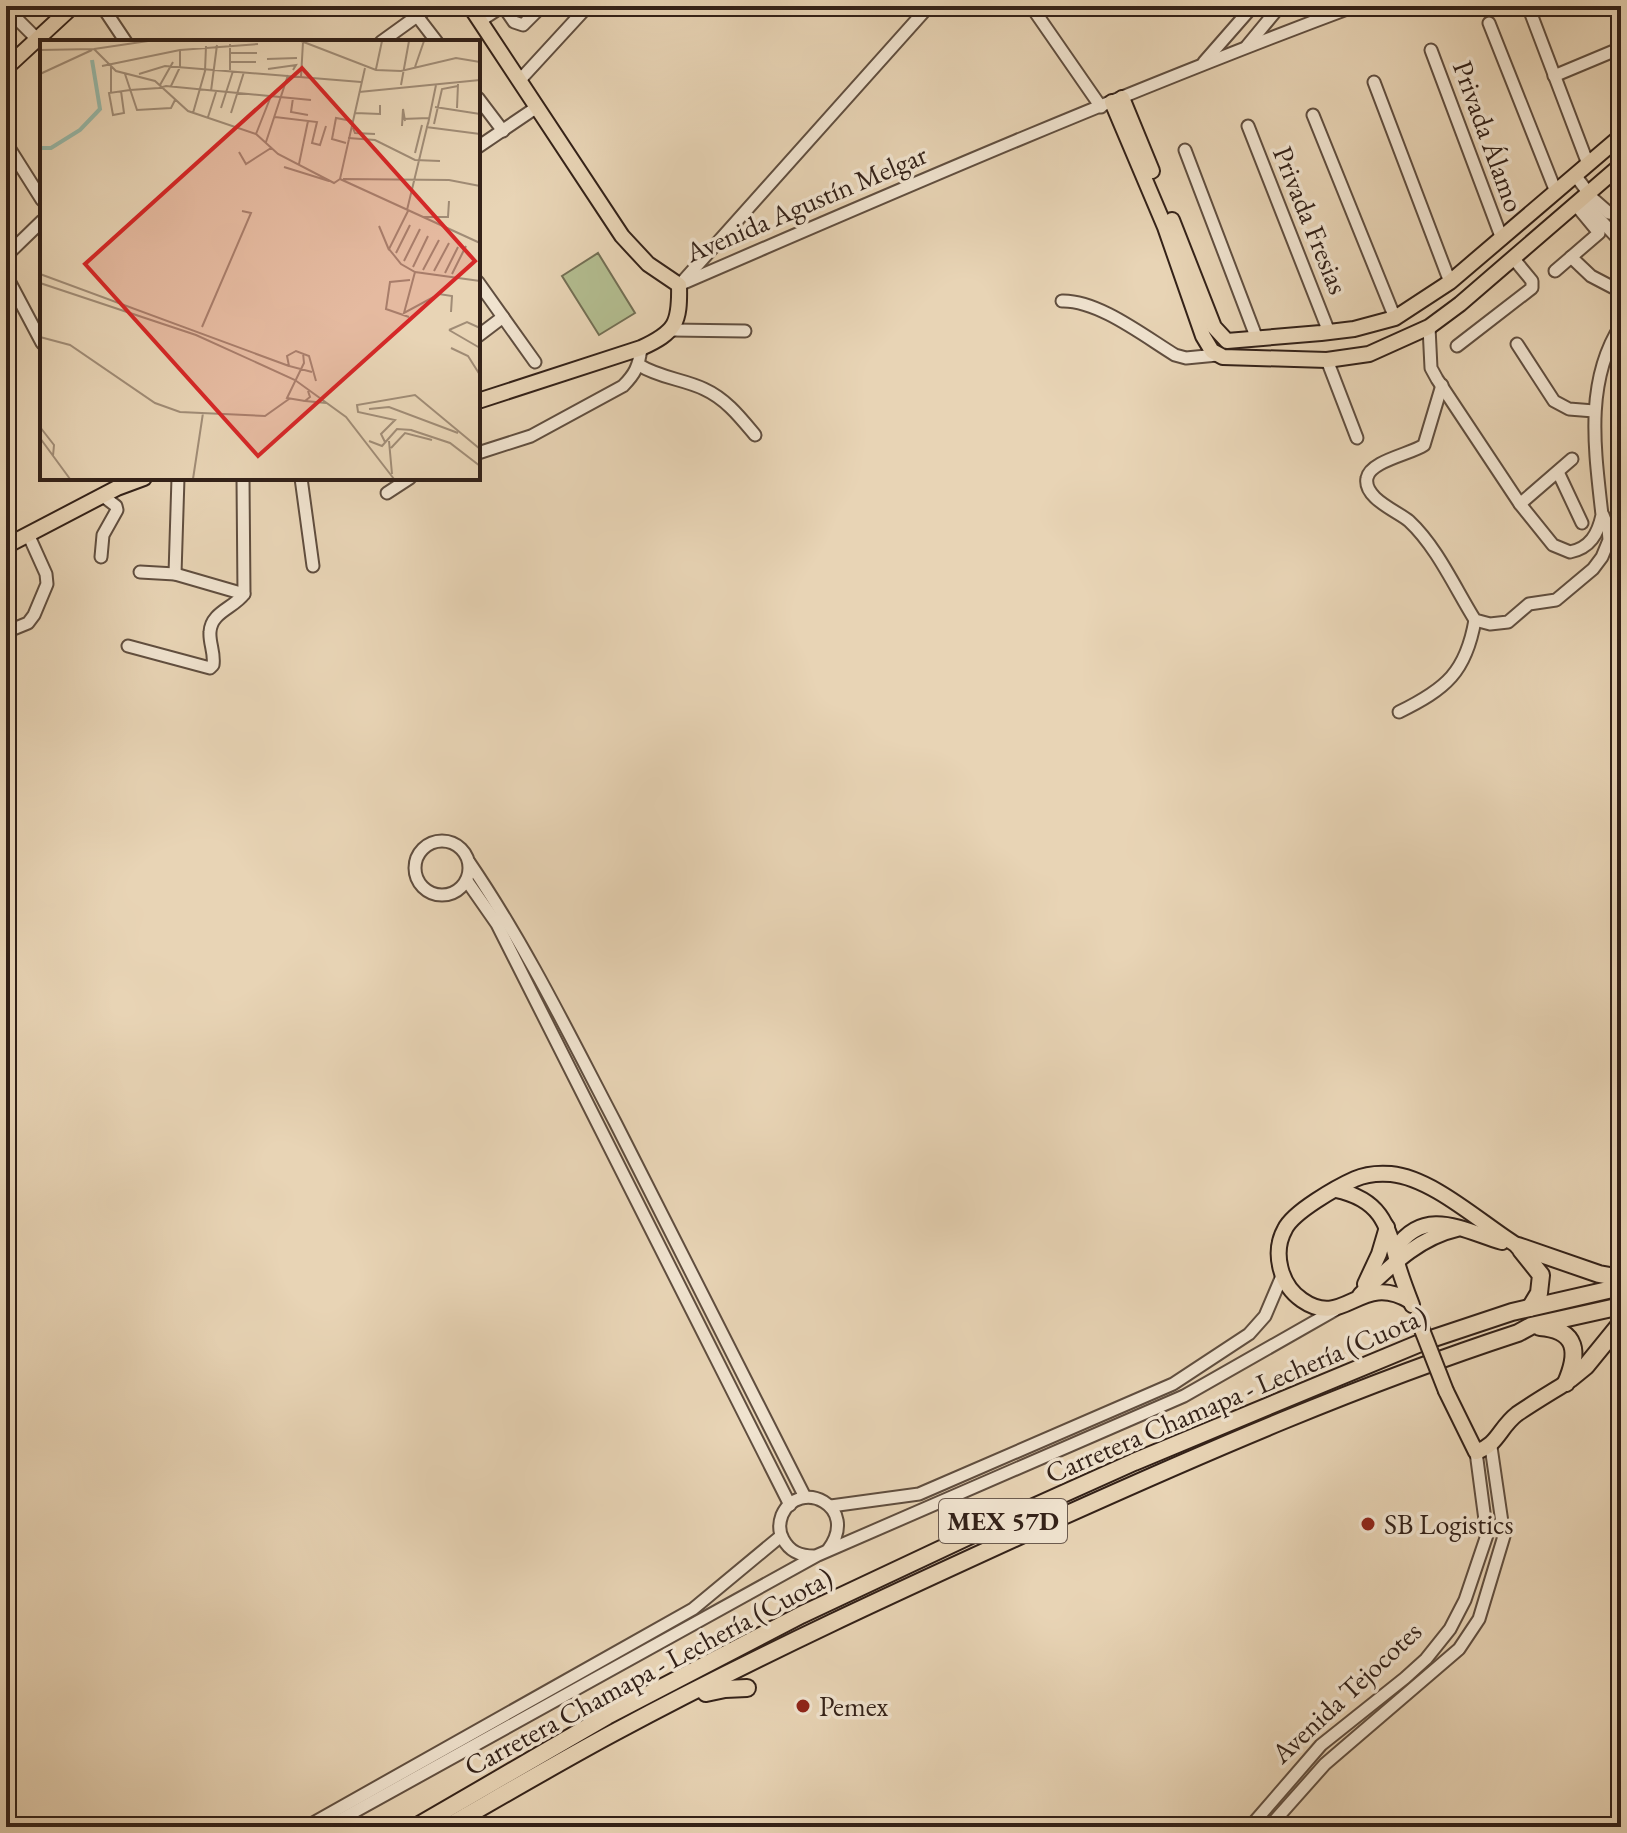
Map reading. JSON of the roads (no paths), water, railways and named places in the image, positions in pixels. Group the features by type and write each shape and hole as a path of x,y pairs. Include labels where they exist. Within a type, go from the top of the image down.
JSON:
{"highway":[{"path":"1518,1246 1588,1271 1621,1278"},
{"path":"1518,1246 1541,1275 1539,1293 1530,1308"},
{"name":"Carretera Chamapa - Lechería (Cuota)","path":"416,1827 621,1709 801,1615 955,1542 1134,1462 1425,1341 1512,1312 1621,1287"},
{"name":"Carretera Chamapa - Lechería (Cuota)","path":"447,1827 616,1731 886,1597 1142,1480 1429,1362 1531,1326 1621,1306"},
{"path":"1566,1383 1586,1366 1621,1323"},
{"path":"1531,1326 1554,1328 1570,1339 1575,1360 1566,1383"},
{"path":"835,1638 852,1619 886,1597"},
{"path":"616,1731 656,1717 707,1693 747,1688"}],"main road":[{"path":"6,68 73,6"},
{"name":"Avenida Agustín Melgar","path":"470,6 622,236 648,264 679,285"},
{"path":"1112,102 1214,327 1225,338 1257,339 1329,332 1395,318 1450,282 1621,136"},
{"path":"1169,225 1217,353 1327,360 1369,354 1429,327 1621,165"},
{"path":"480,400 641,348 672,330 678,318 679,285"},
{"path":"6,546 103,496 115,483"},
{"path":"1410,1301 1384,1291 1357,1298 1335,1310 1302,1301 1282,1276 1280,1246 1284,1229 1294,1217 1336,1190 1355,1179 1375,1173 1407,1177 1459,1205 1518,1246"},
{"path":"1336,1190 1356,1194 1368,1202 1387,1227 1375,1264 1357,1298"},
{"name":"Avenida Tejocotes","path":"1387,1227 1410,1301 1446,1391 1476,1452"},
{"path":"1357,1298 1396,1255 1430,1237 1457,1229 1518,1246"},
{"path":"1476,1452 1491,1447 1503,1427 1515,1416 1566,1383"}],"street":[{"path":"102,6 125,40"},
{"path":"384,40 431,6"},
{"path":"480,21 503,6 518,25 523,25 542,6"},
{"path":"519,81 588,6"},
{"path":"679,285 929,6"},
{"path":"1031,6 1112,102"},
{"path":"1201,65 1253,6"},
{"path":"1247,46 1280,6"},
{"name":"Avenida Agustín Melgar","path":"679,285 1247,46 1355,6"},
{"path":"1528,6 1588,164"},
{"path":"6,8 37,39"},
{"path":"417,16 435,40"},
{"path":"1489,23 1556,192"},
{"path":"1554,76 1621,48"},
{"name":"Privada Álamo","path":"1431,50 1502,239"},
{"path":"1374,82 1450,282"},
{"path":"480,101 503,131"},
{"path":"480,146 537,107"},
{"path":"1313,115 1395,318"},
{"name":"Privada Fresias","path":"1248,126 1329,332"},
{"path":"6,143 40,197"},
{"path":"1185,150 1257,339"},
{"path":"1555,271 1599,233 1581,199 1575,175"},
{"path":"1581,199 1609,213 1616,214 1621,210"},
{"path":"1581,199 1621,242"},
{"path":"6,256 40,223"},
{"path":"1571,257 1591,276 1612,287"},
{"path":"1457,346 1532,288 1532,281 1513,258"},
{"path":"6,275 40,339"},
{"path":"480,285 535,362"},
{"path":"1062,301 1078,300 1175,355 1186,358 1217,353 1231,350 1225,338 1213,338 1217,353"},
{"path":"480,334 503,317"},
{"path":"1475,620 1490,624 1508,622 1529,604 1556,600 1593,569 1602,557 1609,540 1602,515 1594,411 1602,365 1621,325"},
{"path":"1429,327 1431,368 1520,504 1553,545 1570,552 1580,550 1592,540 1602,515"},
{"path":"672,330 745,331"},
{"path":"1517,344 1554,401 1569,409 1594,411"},
{"path":"480,452 531,436 623,386 639,365 641,348"},
{"path":"1327,360 1357,438"},
{"path":"639,365 653,374 702,388 718,396 755,435"},
{"path":"1399,712 1422,701 1454,675 1464,662 1475,620 1425,539 1410,522 1374,496 1367,484 1368,474 1376,466 1424,445 1442,385"},
{"path":"1520,504 1572,459"},
{"path":"1558,472 1582,523"},
{"path":"175,574 178,480"},
{"path":"128,646 210,668 214,659 209,635 211,624 218,614 244,594 243,480"},
{"path":"301,480 313,566"},
{"path":"387,493 407,480"},
{"path":"101,557 103,535 117,510 103,496"},
{"path":"6,632 28,623 47,584 46,574 28,534"},
{"path":"140,572 175,574 244,594"},
{"path":"469,862 467,881 456,892 441,896 427,892 416,880 414,865 420,850 432,841 448,840 462,848 507,917 708,1301 805,1497"},
{"path":"467,881 497,924 790,1505"},
{"path":"831,1506 919,1494 1173,1384 1249,1334 1265,1316 1282,1276"},
{"path":"327,1827 823,1553 1184,1396 1335,1310"},
{"name":"Avenida Tejocotes","path":"1269,1827 1325,1764 1459,1649 1479,1619 1504,1536 1491,1447"},
{"name":"Avenida Tejocotes","path":"1250,1827 1321,1745 1405,1678 1426,1659 1450,1629 1465,1600 1487,1535 1476,1452"},
{"path":"805,1497 819,1498 831,1506 839,1521 838,1537 823,1553 803,1556 789,1549 781,1536 780,1524 790,1505 805,1497"},
{"path":"306,1827 693,1609 781,1536"}],"place":[{"name":"SB Logistics","path":"1368,1524"},
{"name":"Pemex","path":"803,1706"}]}
